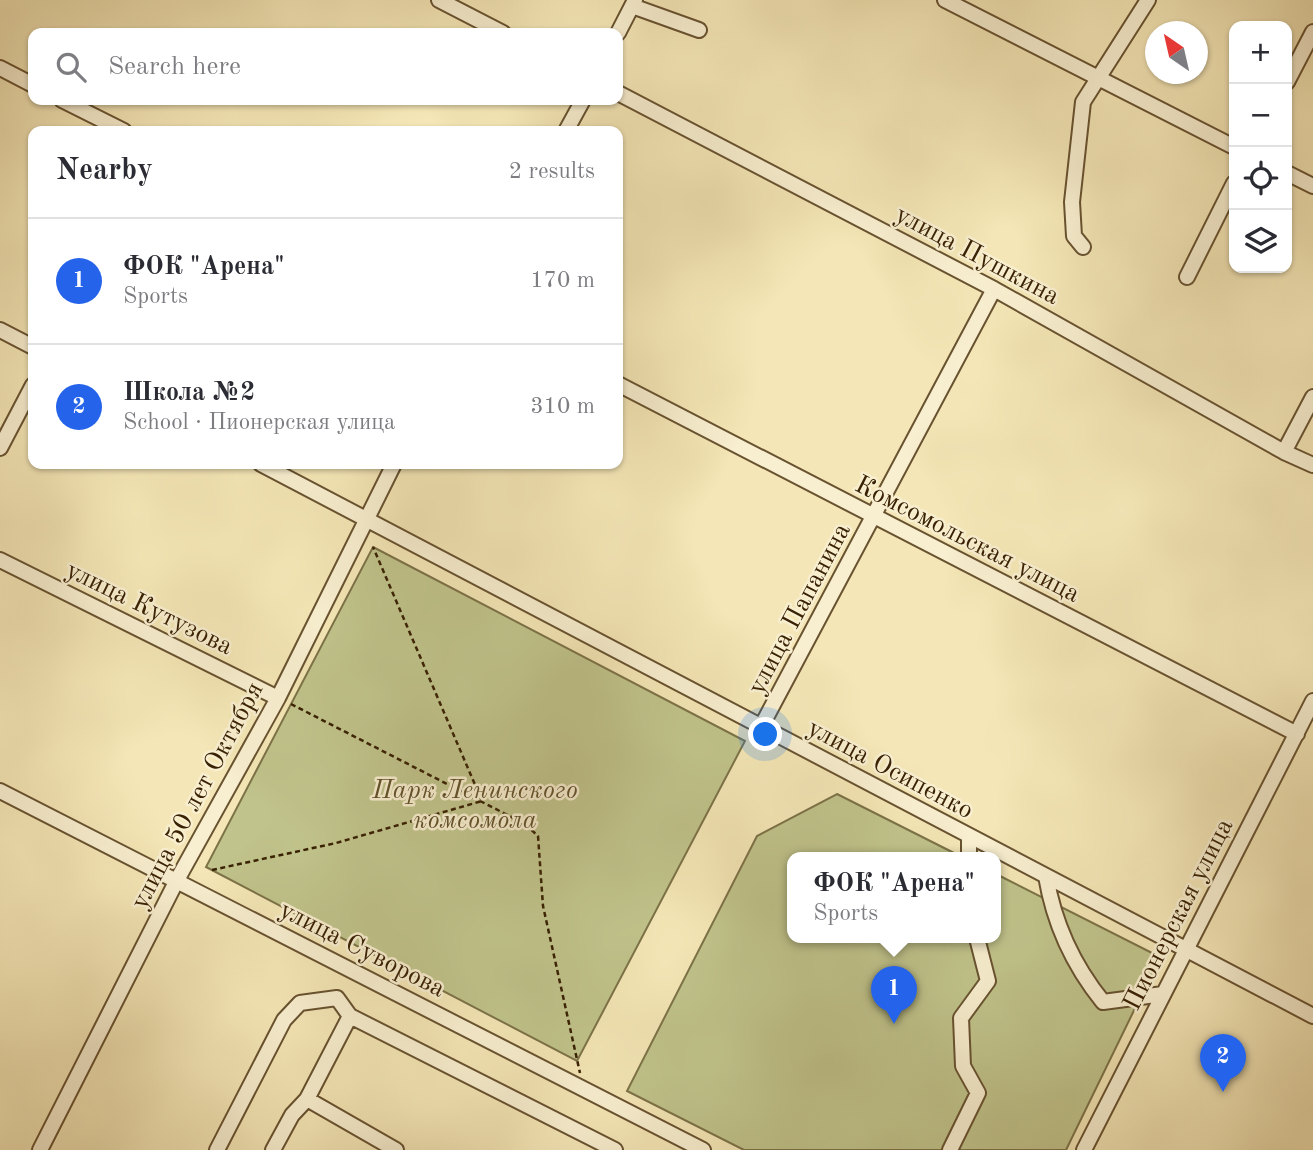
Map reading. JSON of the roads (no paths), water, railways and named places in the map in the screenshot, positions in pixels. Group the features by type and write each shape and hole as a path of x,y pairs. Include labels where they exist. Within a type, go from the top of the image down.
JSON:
{"street":[{"path":"439,0 493,28"},
{"path":"944,0 1229,144"},
{"path":"1083,247 1074,236 1072,202 1083,102 1095,78 1117,51 1148,0"},
{"path":"621,28 634,3 699,30"},
{"path":"1292,72 1313,32"},
{"path":"0,68 28,82"},
{"name":"улица Пушкина","path":"623,96 995,289 1284,452 1313,465"},
{"path":"72,105 114,126"},
{"path":"569,126 580,105"},
{"path":"1292,176 1313,186"},
{"path":"1187,277 1229,193"},
{"name":"улица Папанина","path":"761,727 995,289"},
{"path":"0,330 28,344"},
{"name":"Комсомольская улица","path":"623,387 1297,734"},
{"path":"0,448 28,395"},
{"path":"1284,452 1313,397"},
{"name":"улица Осипенко","path":"271,469 999,852"},
{"name":"улица 50 лет Октября","path":"40,1150 177,880 284,701 392,469"},
{"name":"улица Кутузова","path":"0,560 284,701"},
{"name":"Пионерская улица","path":"1084,1150 1313,701"},
{"name":"улица Суворова","path":"0,791 703,1150"},
{"path":"969,836 969,852"},
{"name":"улица Осипенко","path":"1001,853 1313,1016"},
{"path":"1045,876 1051,909 1079,972 1103,1002 1163,994"},
{"path":"950,1150 978,1093 963,1066 961,1017 988,981 978,943"},
{"path":"217,1150 284,1020 300,1003 337,998 350,1016 615,1150"},
{"path":"273,1150 292,1115 307,1099 350,1016"},
{"path":"307,1099 396,1150"}],"place":[{"name":"ФОК \"Арена\"","path":"894,1024"},
{"name":"Школа №2","path":"1223,1092"}],"park label":[{"name":"Парк Ленинского комсомола","path":"475,804"}]}
